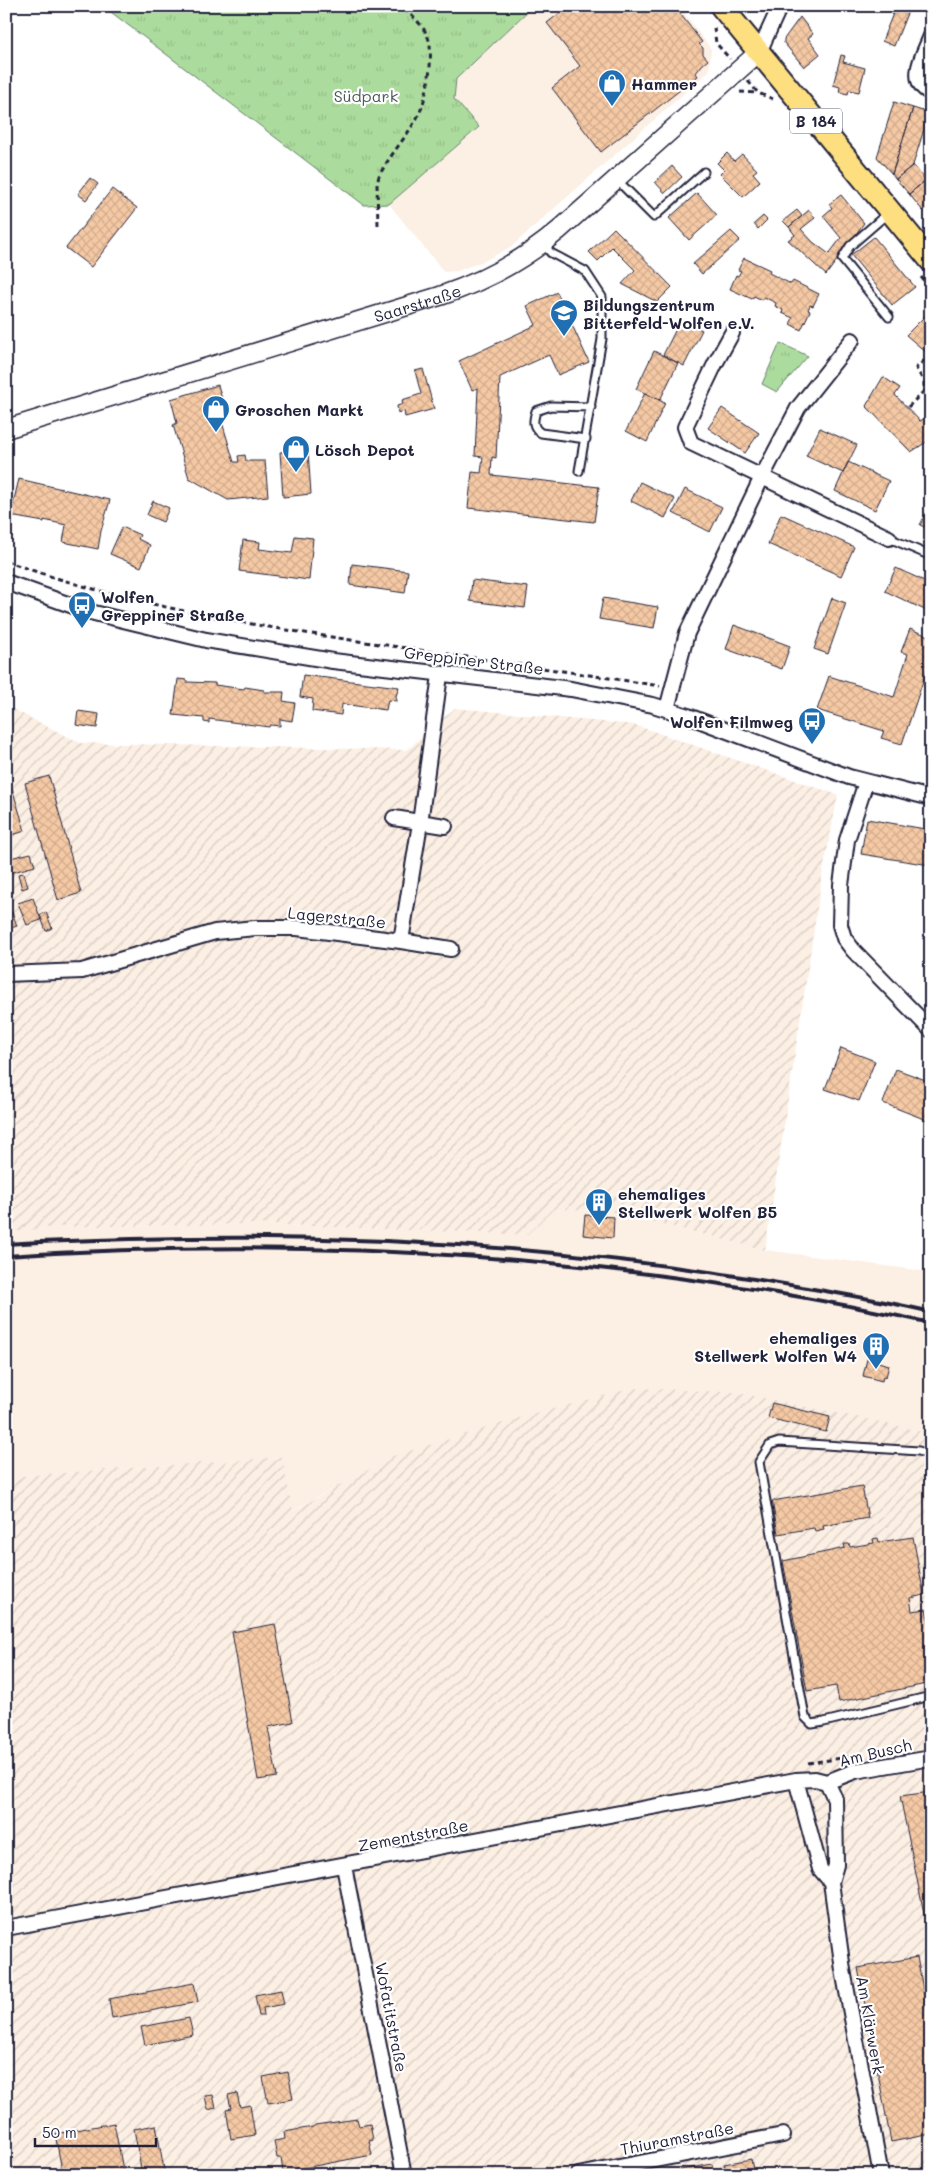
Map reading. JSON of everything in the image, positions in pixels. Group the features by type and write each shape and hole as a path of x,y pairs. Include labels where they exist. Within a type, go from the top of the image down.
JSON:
{"main road":[{"name":"B 184","path":"717,13 759,52 890,211 928,250"}],"street":[{"path":"759,52 780,6"},
{"path":"931,36 918,68 921,85 931,93"},
{"name":"Saarstraße","path":"6,429 447,294 494,275 543,244 759,52"},
{"path":"732,333 685,427 691,443 889,538"},
{"path":"667,709 687,633 762,477 798,408 852,340"},
{"name":"Greppiner Straße","path":"6,582 90,612 206,640 254,649 440,675 571,689 667,709 803,761 866,782 931,798"},
{"name":"Lagerstraße","path":"6,974 82,971 215,932 255,928 297,928 401,941 420,823 440,675"},
{"path":"866,782 843,856 840,925 844,938 852,950 931,1030"},
{"path":"394,818 445,826"},
{"path":"401,941 451,949"},
{"name":"Am Busch","path":"827,1782 855,1772 931,1758"},
{"name":"Zementstraße","path":"6,1928 796,1780 815,1779 827,1782"},
{"name":"Am Klärwerk","path":"796,1780 820,1869 831,1882"},
{"name":"Am Klärwerk","path":"827,1782 835,1799 836,1865 831,1882 843,1970 881,2175"},
{"name":"Wofatitstraße","path":"344,1866 404,2175"},
{"name":"Thiuramstraße","path":"578,2175 783,2135"}],"lane":[{"path":"616,179 654,217 704,172"},
{"path":"889,317 842,259 850,246 890,211"},
{"path":"543,244 551,253 584,271 602,297 602,339 579,471"},
{"path":"586,439 541,433 535,429 533,421 536,411 551,406 591,407"},
{"path":"889,538 931,556"},
{"path":"931,1456 919,1451 779,1442 770,1445 759,1462 805,1718 812,1724 824,1722 931,1696"}],"path":[{"path":"378,226 377,184 379,176 418,115 425,96 428,78 430,45 420,23 397,6"},
{"path":"717,13 716,43 739,70"},
{"path":"908,407 924,391 924,382 916,368 931,354"},
{"path":"6,561 75,583 160,606 264,628 673,688"}],"shaded area":[{"path":"534,6 679,6 711,49 709,71 512,246 486,260 457,271 444,272 389,204 479,128 454,99 457,77"},
{"path":"6,706 81,743 407,750 455,708 635,725 838,795 822,876 765,1250 614,1212 554,1209 527,1235 258,1224 53,1227 6,1233"},
{"path":"554,1209 614,1212 765,1250 931,1272 931,1434 886,1423 393,1456 292,1511 282,1457 6,1477 6,1233 53,1227 258,1224 527,1235"},
{"path":"633,1388 734,1392 931,1434 931,2175 6,2175 6,1477 282,1457 293,1511 393,1456 519,1418"}],"green space":[{"name":"Südpark","path":"103,6 533,6 456,79 454,99 479,127 389,204 364,205"},
{"path":"780,343 808,356 777,392 762,384"}],"building":[{"path":"569,6 674,6 702,42 699,44 703,48 703,54 708,60 696,73 698,76 601,152 552,88 580,66 547,23"},
{"path":"896,6 910,6 894,46 882,41"},
{"path":"800,17 813,34 808,38 820,54 804,67 784,43 784,39"},
{"path":"841,55 845,56 843,62 865,68 859,92 849,90 848,94 839,92 840,87 833,85"},
{"path":"894,102 913,108 892,174 877,157"},
{"path":"913,108 929,113 913,165 896,179 892,174"},
{"path":"727,153 734,161 742,154 757,170 753,173 760,181 743,197 720,174 724,170 717,163"},
{"path":"913,165 926,180 909,194 896,179"},
{"path":"672,166 682,177 665,193 655,182"},
{"path":"90,178 98,184 86,200 78,194"},
{"path":"926,180 931,186 931,204 923,211 909,194"},
{"path":"112,189 137,208 91,267 66,248"},
{"path":"697,193 717,215 689,240 669,218"},
{"path":"841,195 864,223 826,275 788,240 795,235 789,227 809,210 815,218 801,229 813,242 829,254 841,238 823,216 832,208 829,204"},
{"path":"797,210 802,216 789,227 783,221"},
{"path":"763,216 767,220 758,229 754,224"},
{"path":"614,228 672,287 657,302 622,284 635,270 612,247 598,261 589,252"},
{"path":"731,231 740,240 702,274 693,264"},
{"path":"874,237 915,287 892,305 851,255"},
{"path":"744,258 770,270 769,273 791,284 793,281 819,294 813,306 810,305 808,310 810,311 801,330 790,324 793,318 782,313 783,310 775,306 776,303 764,297 762,300 754,296 752,299 730,289 736,275 738,276 741,271 738,270"},
{"path":"557,292 589,362 558,375 549,355 500,377 496,458 492,457 491,475 599,487 594,522 468,508 472,472 481,473 483,457 475,456 478,388 472,390 459,361 536,325 527,306"},
{"path":"928,313 931,315 931,349 927,353 906,335"},
{"path":"681,319 702,330 684,366 663,355"},
{"path":"654,351 678,363 660,400 636,389"},
{"path":"423,369 434,409 405,417 404,411 398,413 397,406 403,404 402,400 421,394 415,371"},
{"path":"883,377 900,388 895,395 920,421 927,417 931,424 931,439 911,452 866,406"},
{"path":"218,385 225,410 219,412 234,462 239,462 238,456 245,455 246,461 265,461 268,496 228,500 189,478 173,425 177,423 171,399"},
{"path":"645,393 665,403 647,442 626,431"},
{"path":"722,408 759,433 745,453 708,428"},
{"path":"820,428 857,445 843,473 806,456"},
{"name":"Lösch Depot","path":"308,450 311,494 283,497 280,452"},
{"path":"848,462 889,481 875,510 835,491"},
{"path":"19,479 110,500 98,549 63,542 66,525 10,516"},
{"path":"640,482 675,499 665,518 631,501"},
{"path":"685,489 722,507 710,532 673,513"},
{"path":"153,501 169,508 163,522 147,515"},
{"path":"931,503 931,530 920,525"},
{"path":"781,514 854,547 841,576 768,544"},
{"path":"122,527 140,535 138,539 150,545 141,567 110,554"},
{"path":"295,536 313,538 309,580 239,571 243,540 260,542 259,549 292,553"},
{"path":"352,564 408,571 405,593 350,585"},
{"path":"896,568 931,584 931,613 885,591"},
{"path":"472,580 528,587 525,608 470,601"},
{"path":"603,598 658,607 654,628 599,619"},
{"path":"832,598 846,603 828,654 814,649"},
{"path":"734,625 790,646 782,669 726,649"},
{"path":"910,629 931,637 931,663 929,663 902,744 881,738 884,731 817,710 829,676 894,697 908,654 901,652"},
{"path":"303,675 399,687 396,696 397,701 388,700 386,710 342,704 341,715 312,711 313,699 300,697"},
{"path":"178,679 187,680 187,682 215,683 215,685 244,689 245,687 264,690 264,692 284,692 283,701 295,703 292,721 280,719 280,726 270,725 269,727 209,719 209,723 204,722 204,718 173,715"},
{"path":"78,711 99,714 97,728 76,725"},
{"path":"49,776 81,893 58,900 25,783"},
{"path":"12,788 25,831 6,837 6,790"},
{"path":"867,819 931,830 930,865 861,854"},
{"path":"31,853 35,866 6,874 6,859"},
{"path":"24,873 28,887 22,889 18,874"},
{"path":"33,898 41,920 27,925 18,903"},
{"path":"12,912 17,926 11,928 6,914"},
{"path":"46,912 52,928 46,931 40,915"},
{"path":"841,1048 875,1061 859,1101 825,1089"},
{"path":"896,1069 931,1082 929,1121 883,1103"},
{"name":"ehemaliges Stellwerk Wolfen B5","path":"585,1215 614,1217 613,1238 583,1235"},
{"name":"ehemaliges Stellwerk Wolfen W4","path":"867,1359 889,1365 886,1377 883,1376 882,1381 863,1376"},
{"path":"772,1403 830,1417 826,1432 768,1418"},
{"path":"862,1486 868,1518 823,1526 824,1529 815,1531 814,1528 778,1534 772,1501"},
{"path":"913,1537 924,1595 910,1598 912,1611 926,1609 931,1633 931,1683 839,1702 836,1686 807,1691 783,1561 845,1548 844,1544 849,1544 850,1547 874,1543 873,1539 878,1538 879,1542"},
{"path":"275,1624 293,1722 268,1727 277,1777 258,1780 232,1632"},
{"path":"931,1792 931,1937 929,1938 900,1796"},
{"path":"917,1957 931,2033 931,2134 891,2142 858,1968"},
{"path":"194,1983 198,2002 112,2018 109,1999"},
{"path":"281,1990 284,2004 263,2008 264,2016 259,2016 255,1995"},
{"path":"189,2018 193,2035 145,2045 141,2027"},
{"path":"288,2072 293,2099 268,2103 263,2077"},
{"path":"237,2093 240,2107 250,2105 255,2135 231,2139 226,2109 231,2108 228,2095"},
{"path":"213,2095 216,2108 208,2110 205,2096"},
{"path":"357,2119 359,2126 370,2124 373,2140 369,2141 372,2155 283,2172 281,2158 277,2158 274,2141 285,2139 284,2132"},
{"path":"114,2123 124,2175 63,2175 55,2134"},
{"path":"156,2125 165,2175 142,2175 134,2129"},
{"path":"751,2159 754,2175 726,2175 724,2164"},
{"path":"712,2164 714,2175 682,2175 681,2170"}],"railway":[{"path":"6,1244 120,1239 266,1238 344,1239 499,1248 576,1255 730,1275 869,1299 931,1312"},
{"path":"6,1256 122,1250 238,1248 355,1250 471,1256 703,1281 817,1300 931,1323"}],"place":[{"name":"Hammer","path":"612,107"},
{"name":"Bildungszentrum Bitterfeld-Wolfen e.V.","path":"564,337"},
{"name":"Groschen Markt","path":"216,433"},
{"name":"Lösch Depot","path":"296,473"},
{"name":"Wolfen Greppiner Straße","path":"82,629"},
{"name":"Wolfen Filmweg","path":"812,745"},
{"name":"ehemaliges Stellwerk Wolfen B5","path":"599,1226"},
{"name":"ehemaliges Stellwerk Wolfen W4","path":"876,1370"}]}
